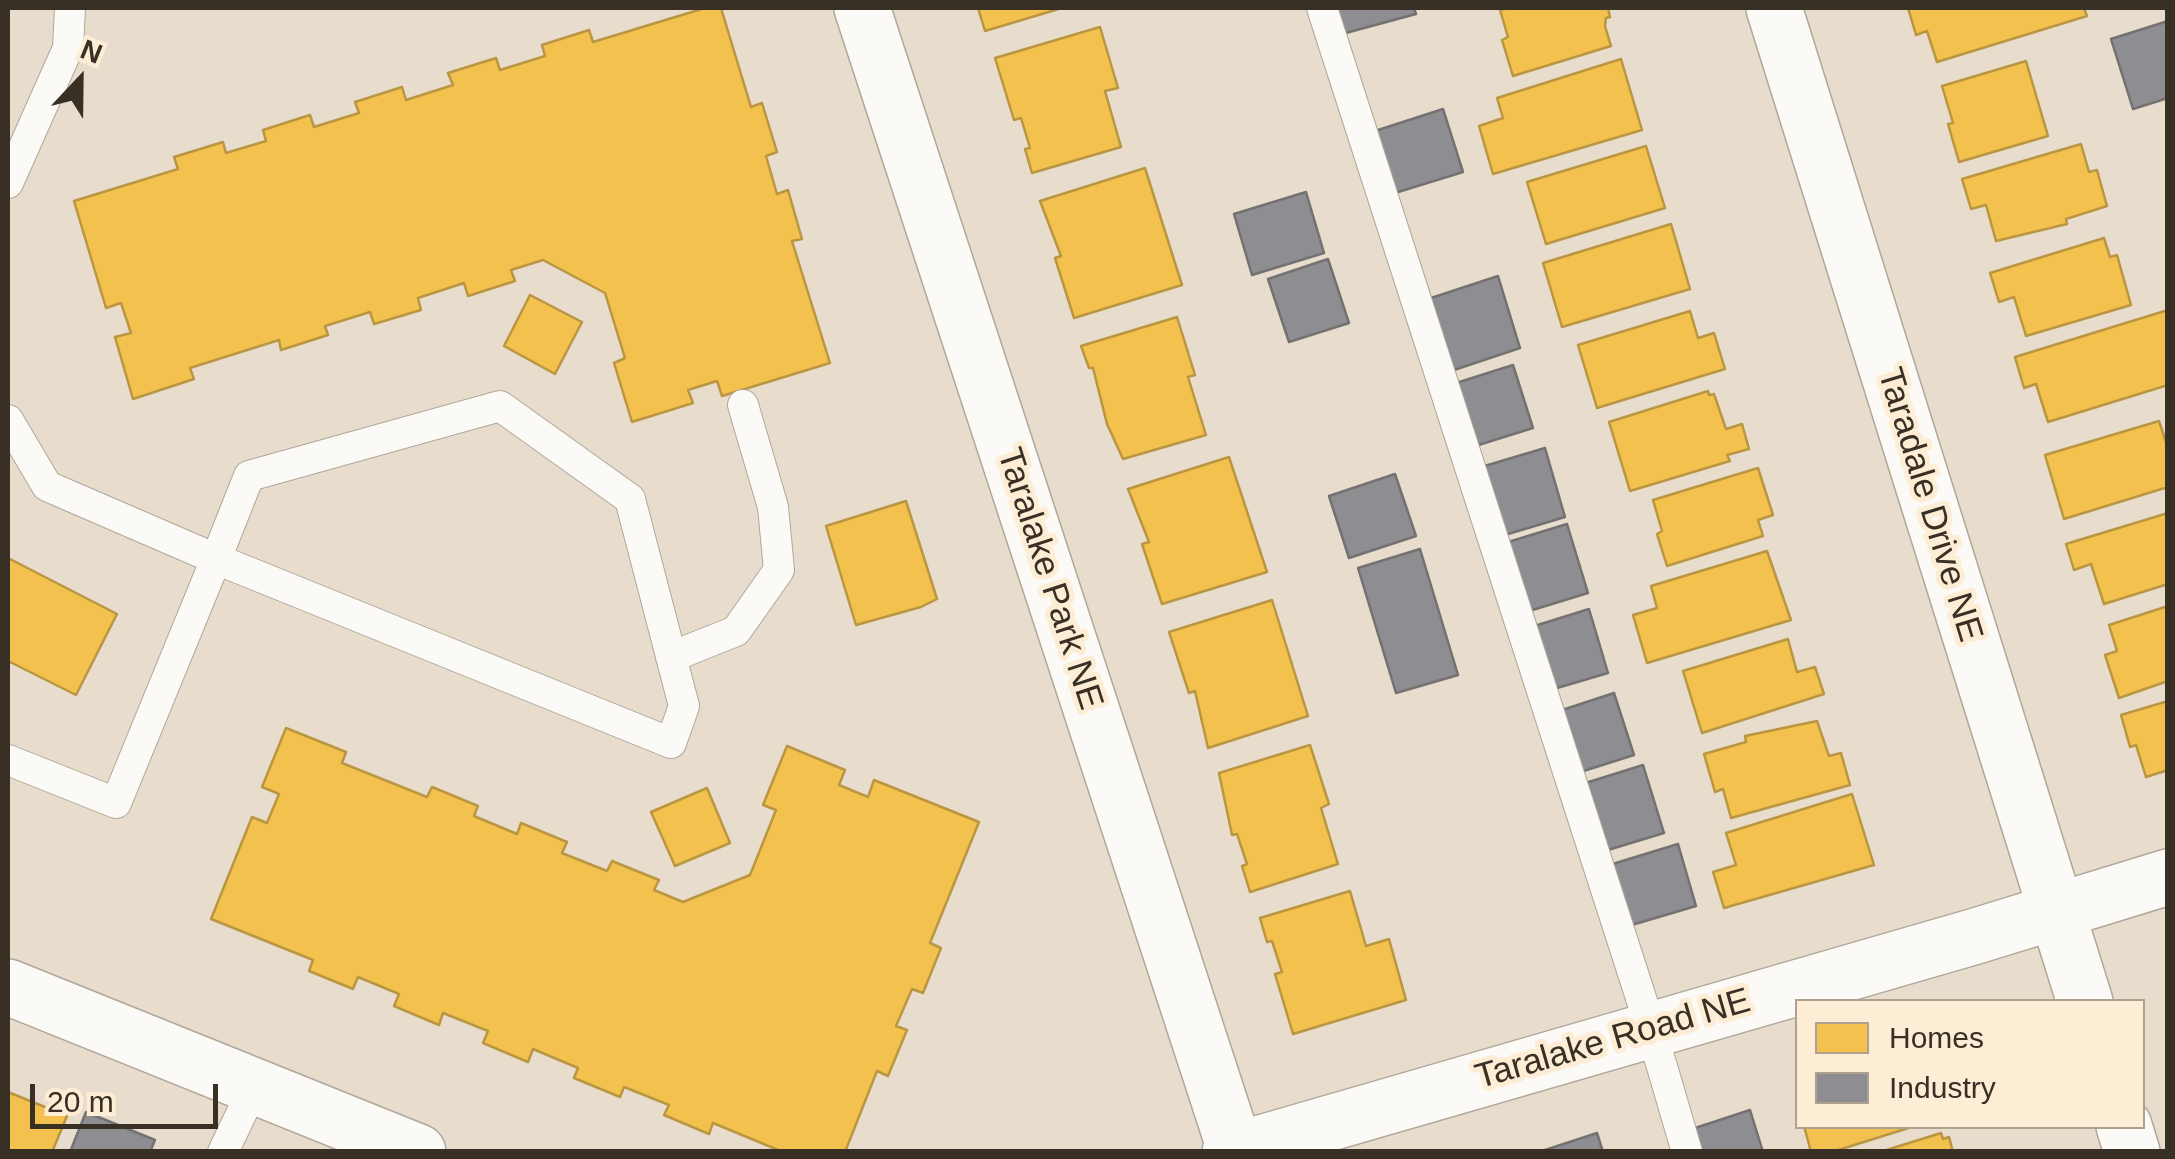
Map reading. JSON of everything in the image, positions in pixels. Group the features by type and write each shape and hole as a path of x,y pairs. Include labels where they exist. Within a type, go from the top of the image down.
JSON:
{"street":[{"name":"Taralake Park NE","path":"862,8 1234,1151"},
{"name":"Taradale Drive NE","path":"1774,8 2083,999"},
{"name":"Taralake Road NE","path":"1234,1151 2168,876"},
{"path":"8,988 418,1152"}],"lane":[{"path":"8,183 68,48 70,8"},
{"path":"1322,8 1651,1029 1686,1152"},
{"path":"671,656 736,631 780,570 772,506 743,405"},
{"path":"8,420 47,486 216,559 671,743 684,706 630,500 500,406 250,476 216,559 116,803 8,760"},
{"path":"223,1152 254,1087"}],"building: Homes":[{"path":"705,8 721,8 751,107 762,103 777,152 766,156 777,194 788,190 802,239 792,241 830,363 722,396 717,381 688,390 693,403 632,422 614,363 625,358 605,293 543,260 511,270 515,281 468,296 464,283 418,298 421,310 374,324 370,312 325,326 328,335 281,350 279,340 190,368 194,379 133,399 115,337 131,333 121,303 106,308 74,201 178,169 174,157 223,142 226,153 266,141 263,130 310,115 314,127 359,113 355,102 402,87 406,100 453,85 448,73 496,58 500,70 545,56 542,45 589,30 593,42"},
{"path":"978,8 1062,8 985,31"},
{"path":"1608,8 1610,17 1606,18 1605,26 1611,46 1513,76 1502,40 1508,37 1500,10"},
{"path":"1908,8 2084,8 2087,16 1937,62 1927,31 1916,35"},
{"path":"1100,27 1118,88 1105,91 1121,147 1032,173 1021,118 1014,120 995,58"},
{"path":"1621,59 1642,130 1493,174 1479,126 1503,118 1497,98"},
{"path":"2026,61 2048,136 1959,162 1942,86"},
{"path":"2081,144 2089,172 2097,170 2107,206 2066,219 2067,224 1996,241 1986,205 1971,209 1962,179"},
{"path":"1646,146 1665,208 1546,244 1527,182"},
{"path":"1145,168 1182,285 1074,318 1055,258 1061,256 1040,201"},
{"path":"1671,224 1690,289 1562,327 1543,263"},
{"path":"2104,238 2110,257 2117,255 2131,305 2026,336 2014,297 1999,302 1990,273"},
{"path":"530,295 582,322 555,374 504,346"},
{"path":"2168,310 2168,385 2048,422 2036,384 2024,388 2015,357"},
{"path":"1690,311 1698,338 1714,333 1725,369 1597,408 1578,345"},
{"path":"1177,317 1195,375 1188,377 1206,435 1123,459 1107,424 1093,368 1089,368 1081,346"},
{"path":"1708,391 1709,395 1714,394 1726,429 1742,424 1749,449 1727,455 1730,461 1630,491 1609,422"},
{"path":"2159,421 2168,448 2168,487 2064,519 2045,455"},
{"path":"1229,457 1267,572 1162,604 1142,544 1149,542 1128,489"},
{"path":"1758,468 1773,515 1758,520 1763,536 1667,566 1657,534 1662,531 1653,500"},
{"path":"906,501 937,599 856,625 826,526"},
{"path":"2168,513 2168,584 2104,604 2091,564 2074,570 2066,544"},
{"path":"1767,551 1791,620 1647,663 1633,615 1657,608 1651,586"},
{"path":"8,558 117,614 76,695 8,661"},
{"path":"1272,600 1308,716 1208,748 1195,691 1189,693 1169,632"},
{"path":"2168,606 2168,681 2119,698 2105,655 2117,651 2109,625"},
{"path":"1788,639 1797,672 1815,667 1824,694 1702,733 1683,671"},
{"path":"2168,701 2168,770 2146,777 2136,745 2130,747 2121,715"},
{"path":"1817,721 1829,756 1841,753 1850,785 1731,818 1723,789 1715,792 1704,754 1746,742 1745,736"},
{"path":"286,728 346,752 342,763 427,797 432,787 478,806 474,816 517,834 521,823 567,842 562,853 607,871 612,861 659,880 654,890 683,902 750,875 776,810 763,805 787,746 845,770 839,785 868,797 874,780 979,822 930,943 941,948 923,993 912,989 896,1026 907,1030 888,1076 877,1071 845,1152 783,1152 713,1123 709,1134 664,1115 669,1105 624,1087 620,1097 574,1078 578,1068 533,1049 528,1062 483,1043 488,1031 443,1013 439,1025 394,1006 399,994 358,977 353,989 309,971 313,960 211,919 252,817 267,823 279,794 262,787"},
{"path":"1310,745 1329,804 1321,808 1338,864 1250,892 1242,866 1247,864 1237,834 1232,835 1219,773"},
{"path":"707,788 730,843 675,866 651,812"},
{"path":"1852,794 1874,865 1724,908 1713,872 1736,865 1726,833"},
{"path":"1350,891 1366,946 1389,939 1406,1000 1293,1034 1275,974 1282,972 1260,918"},
{"path":"8,1092 67,1116 52,1152 8,1152"},
{"path":"1805,1129 1905,1129 1832,1152 1811,1152"},
{"path":"1941,1133 1943,1139 1949,1137 1953,1152 1880,1152"}],"building: Industry":[{"path":"1335,8 1414,8 1416,14 1342,34"},
{"path":"2168,21 2168,98 2133,109 2111,39"},
{"path":"1443,109 1463,172 1395,193 1375,131"},
{"path":"1306,192 1324,253 1252,275 1234,214"},
{"path":"1328,259 1349,323 1289,342 1268,279"},
{"path":"1498,276 1520,348 1448,372 1425,300"},
{"path":"1513,365 1533,428 1472,447 1453,384"},
{"path":"1545,448 1565,517 1498,537 1478,468"},
{"path":"1395,474 1416,536 1349,558 1329,496"},
{"path":"1567,524 1588,593 1526,612 1505,543"},
{"path":"1420,549 1458,675 1396,693 1358,568"},
{"path":"1589,609 1608,673 1547,691 1528,628"},
{"path":"1614,693 1634,755 1574,774 1553,713"},
{"path":"1643,765 1664,833 1598,853 1576,786"},
{"path":"1678,844 1696,906 1625,927 1606,866"},
{"path":"1750,1110 1763,1152 1689,1152 1683,1132"},
{"path":"86,1112 155,1140 150,1152 70,1152"},
{"path":"1597,1133 1603,1152 1539,1152"}]}
